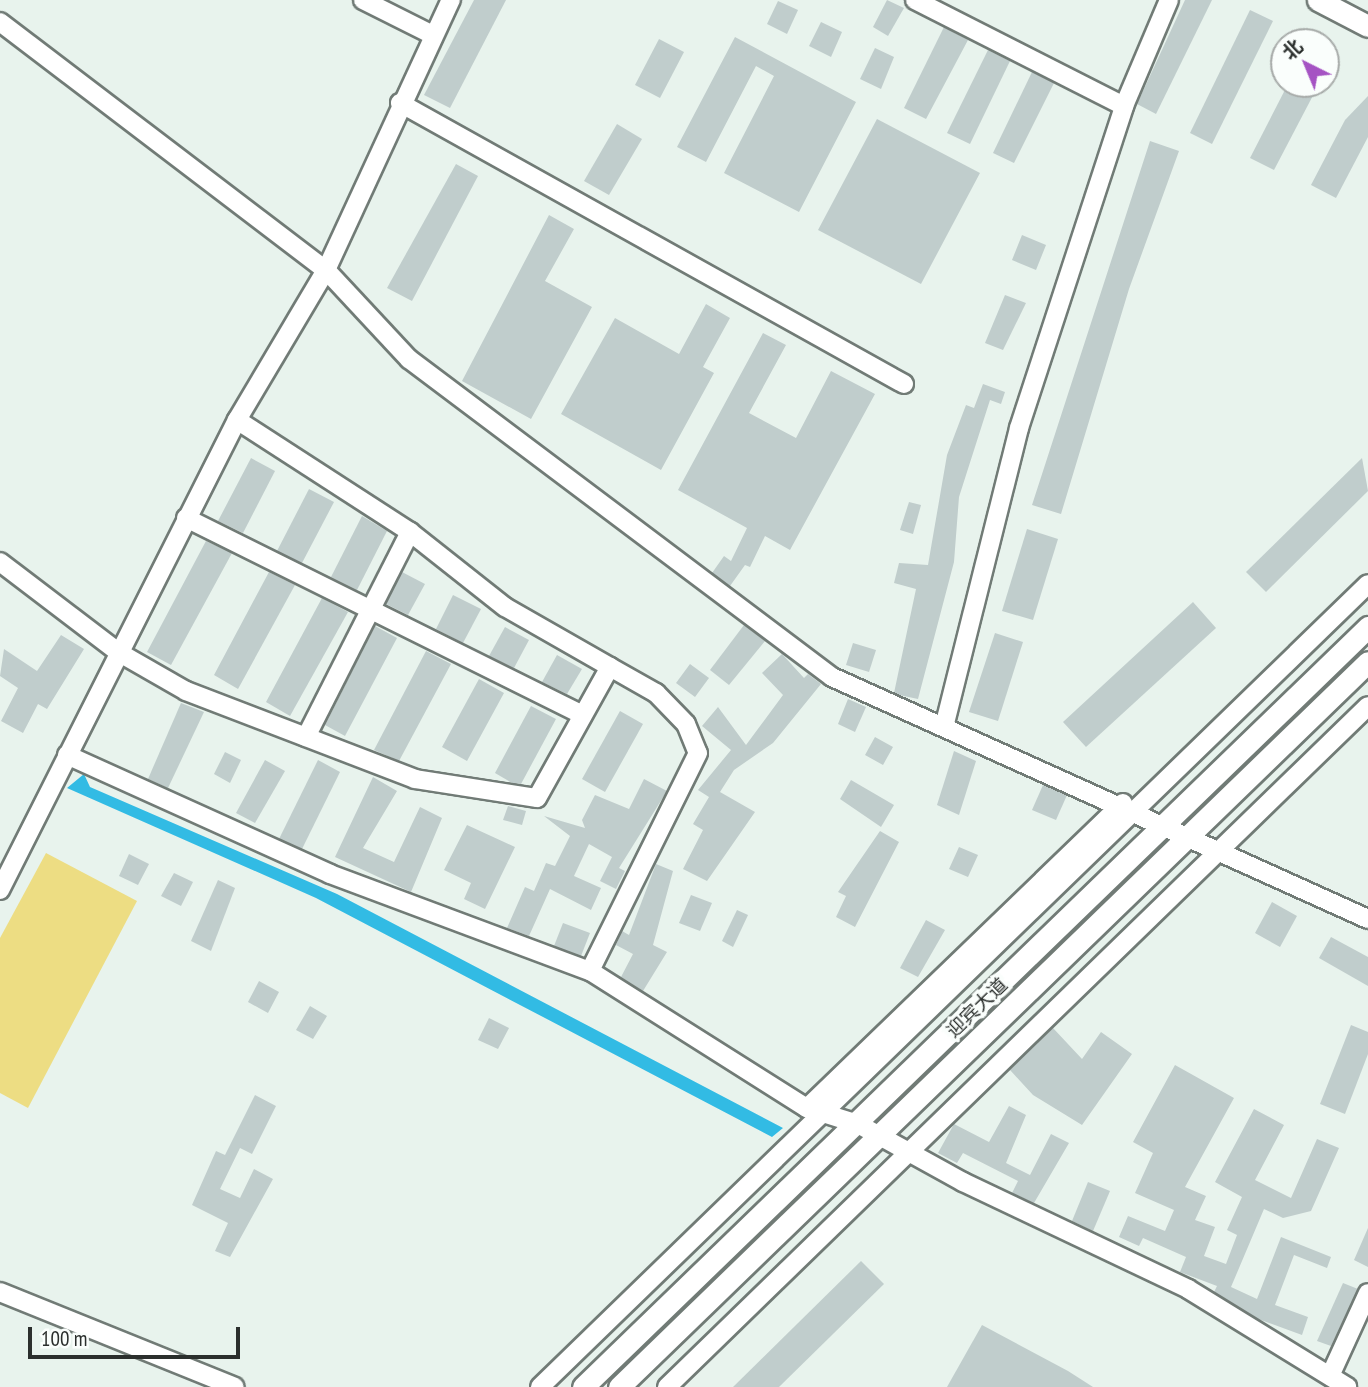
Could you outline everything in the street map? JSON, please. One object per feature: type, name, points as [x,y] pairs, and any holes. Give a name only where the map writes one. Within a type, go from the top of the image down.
[{"type":"main road","points":[[1318,0],[1368,26]]},
{"type":"main road","name":"迎宾大道","points":[[583,1387],[858,1124],[1368,627]]},
{"type":"main road","name":"迎宾大道","points":[[619,1387],[1368,662]]},
{"type":"street","points":[[363,0],[433,35]]},
{"type":"street","points":[[0,890],[237,420],[326,270],[400,103],[451,0]]},
{"type":"street","points":[[915,0],[1124,106]]},
{"type":"street","points":[[945,723],[1019,428],[1124,106],[1169,0]]},
{"type":"street","points":[[0,22],[326,270],[409,359],[713,591],[832,677],[945,723],[1130,806],[1368,919]]},
{"type":"street","points":[[400,103],[904,384]]},
{"type":"street","points":[[237,420],[410,532],[505,607],[656,693],[686,724],[698,753],[590,971]]},
{"type":"street","points":[[186,518],[583,716]]},
{"type":"street","points":[[306,737],[410,532]]},
{"type":"street","points":[[0,562],[118,652],[186,691],[415,779],[537,798],[610,667]]},
{"type":"street","points":[[807,1108],[1368,584]]},
{"type":"street","points":[[667,1387],[1368,706]]},
{"type":"street","points":[[67,755],[330,874],[590,971],[807,1108],[858,1124],[909,1153],[1188,1289],[1347,1387]]},
{"type":"street","points":[[540,1387],[825,1113],[1130,806]]},
{"type":"street","points":[[0,1292],[235,1387]]},
{"type":"street","points":[[1330,1376],[1368,1293]]},
{"type":"shaded area","points":[[46,853],[137,901],[28,1108],[0,1093],[0,938]]},
{"type":"water","points":[[84,774],[90,787],[337,894],[783,1128],[772,1137],[316,898],[67,788]]},
{"type":"building","points":[[474,0],[506,0],[450,108],[424,95]]},
{"type":"building","points":[[887,0],[904,8],[888,36],[873,27]]},
{"type":"building","points":[[1185,0],[1212,0],[1156,114],[1137,104]]},
{"type":"building","points":[[778,1],[798,10],[787,34],[767,24]]},
{"type":"building","points":[[1250,10],[1273,21],[1212,144],[1190,133]]},
{"type":"building","points":[[821,22],[842,32],[831,57],[809,46]]},
{"type":"building","points":[[944,27],[968,40],[926,119],[904,108]]},
{"type":"building","points":[[735,37],[856,102],[799,212],[724,173],[774,76],[756,66],[706,162],[677,147]]},
{"type":"building","points":[[659,39],[684,52],[660,98],[635,85]]},
{"type":"building","points":[[875,48],[894,57],[881,89],[860,79]]},
{"type":"building","points":[[988,50],[1010,61],[970,144],[947,133]]},
{"type":"building","points":[[1032,72],[1054,83],[1014,163],[993,153]]},
{"type":"building","points":[[1368,96],[1368,137],[1336,198],[1311,185],[1345,120]]},
{"type":"building","points":[[1281,98],[1312,98],[1274,170],[1250,158]]},
{"type":"building","points":[[877,119],[980,173],[921,284],[818,230]]},
{"type":"building","points":[[617,124],[642,139],[609,195],[584,181]]},
{"type":"building","points":[[1150,141],[1179,151],[1129,289],[1061,514],[1032,505]]},
{"type":"building","points":[[456,164],[478,176],[412,301],[387,288]]},
{"type":"building","points":[[549,215],[574,229],[545,281],[592,307],[531,419],[462,381]]},
{"type":"building","points":[[1022,235],[1046,245],[1036,270],[1012,260]]},
{"type":"building","points":[[1005,295],[1026,303],[1003,350],[985,343]]},
{"type":"building","points":[[706,304],[730,318],[703,367],[714,373],[661,470],[561,414],[615,318],[679,354]]},
{"type":"building","points":[[763,333],[786,345],[749,413],[796,438],[831,371],[875,394],[790,550],[765,536],[750,567],[745,565],[730,586],[712,573],[724,556],[731,561],[747,528],[678,490]]},
{"type":"building","points":[[983,384],[1005,392],[1001,404],[990,400],[959,497],[954,562],[918,699],[899,695],[894,693],[916,589],[894,583],[899,563],[928,565],[947,455],[966,405],[974,408]]},
{"type":"building","points":[[251,458],[275,471],[243,533],[218,521]]},
{"type":"building","points":[[1362,458],[1368,491],[1266,592],[1246,572]]},
{"type":"building","points":[[309,489],[334,502],[302,563],[277,551]]},
{"type":"building","points":[[909,502],[921,505],[913,534],[900,530]]},
{"type":"building","points":[[362,516],[387,531],[357,590],[331,577]]},
{"type":"building","points":[[1027,529],[1058,539],[1033,620],[1002,611]]},
{"type":"building","points":[[206,541],[232,553],[171,665],[147,652]]},
{"type":"building","points":[[269,572],[295,585],[238,689],[214,675]]},
{"type":"building","points":[[402,572],[425,584],[408,615],[386,604]]},
{"type":"building","points":[[453,595],[481,609],[463,643],[436,629]]},
{"type":"building","points":[[322,598],[348,612],[290,716],[266,702]]},
{"type":"building","points":[[1193,602],[1216,628],[1086,747],[1063,722]]},
{"type":"building","points":[[744,625],[765,641],[729,685],[710,670]]},
{"type":"building","points":[[375,626],[397,638],[345,736],[325,725]]},
{"type":"building","points":[[505,627],[529,640],[514,668],[489,656]]},
{"type":"building","points":[[995,633],[1023,642],[998,721],[969,712]]},
{"type":"building","points":[[61,635],[84,649],[47,709],[38,704],[23,733],[1,721],[18,688],[0,676],[4,649],[37,671]]},
{"type":"building","points":[[853,643],[876,650],[869,672],[846,665]]},
{"type":"building","points":[[426,651],[451,664],[399,761],[374,750]]},
{"type":"building","points":[[782,654],[804,678],[808,674],[821,684],[773,743],[734,770],[720,792],[755,812],[707,881],[683,869],[703,830],[693,824],[709,797],[698,790],[731,750],[702,726],[718,707],[746,745],[783,695],[762,673]]},
{"type":"building","points":[[557,655],[582,669],[567,694],[542,682]]},
{"type":"building","points":[[690,664],[709,678],[695,697],[676,683]]},
{"type":"building","points":[[479,679],[504,693],[467,761],[442,747]]},
{"type":"building","points":[[848,699],[866,707],[855,732],[838,724]]},
{"type":"building","points":[[181,703],[204,712],[168,788],[148,779]]},
{"type":"building","points":[[531,706],[556,719],[521,784],[512,783],[495,773]]},
{"type":"building","points":[[620,711],[643,724],[605,792],[582,779]]},
{"type":"building","points":[[875,737],[893,747],[883,765],[865,755]]},
{"type":"building","points":[[954,751],[976,761],[959,815],[937,805]]},
{"type":"building","points":[[225,752],[241,760],[230,783],[214,774]]},
{"type":"building","points":[[265,760],[285,771],[255,823],[236,813]]},
{"type":"building","points":[[318,760],[340,772],[302,849],[279,839]]},
{"type":"building","points":[[373,777],[397,791],[363,848],[394,862],[420,807],[442,818],[411,892],[335,857]]},
{"type":"building","points":[[644,779],[667,791],[619,868],[625,871],[616,889],[600,881],[612,857],[589,844],[574,876],[601,888],[591,910],[550,889],[529,936],[507,928],[525,887],[534,891],[546,863],[555,866],[570,836],[544,816],[585,828],[582,820],[595,795],[629,809]]},
{"type":"building","points":[[851,780],[894,805],[881,827],[840,799]]},
{"type":"building","points":[[1043,785],[1067,795],[1056,820],[1032,810]]},
{"type":"building","points":[[508,806],[526,811],[522,825],[503,820]]},
{"type":"building","points":[[467,825],[515,847],[485,909],[464,899],[471,883],[444,870]]},
{"type":"building","points":[[880,831],[899,842],[855,927],[836,917],[846,896],[838,892]]},
{"type":"building","points":[[959,847],[978,855],[968,877],[949,869]]},
{"type":"building","points":[[129,854],[149,864],[138,885],[119,876]]},
{"type":"building","points":[[656,864],[673,871],[653,945],[667,952],[643,991],[621,977],[633,954],[616,945],[622,931],[629,935]]},
{"type":"building","points":[[174,873],[193,882],[181,906],[161,896]]},
{"type":"building","points":[[218,880],[235,888],[211,951],[191,941]]},
{"type":"building","points":[[691,895],[712,903],[700,931],[679,923]]},
{"type":"building","points":[[1272,902],[1297,916],[1280,947],[1255,933]]},
{"type":"building","points":[[737,910],[748,915],[733,947],[722,941]]},
{"type":"building","points":[[926,920],[945,930],[918,977],[900,968]]},
{"type":"building","points":[[563,923],[590,933],[581,956],[554,946]]},
{"type":"building","points":[[1331,937],[1368,957],[1368,986],[1319,958]]},
{"type":"building","points":[[259,981],[279,992],[268,1013],[248,1002]]},
{"type":"building","points":[[310,1006],[327,1016],[313,1039],[296,1030]]},
{"type":"building","points":[[489,1018],[509,1028],[498,1049],[478,1040]]},
{"type":"building","points":[[1351,1025],[1368,1032],[1368,1054],[1345,1114],[1320,1104]]},
{"type":"building","points":[[1053,1028],[1082,1059],[1101,1032],[1132,1054],[1082,1125],[1033,1095],[1010,1070]]},
{"type":"building","points":[[1175,1065],[1234,1098],[1185,1187],[1206,1196],[1195,1220],[1215,1227],[1204,1256],[1226,1264],[1237,1235],[1227,1230],[1242,1197],[1215,1182],[1254,1109],[1284,1125],[1255,1180],[1291,1198],[1317,1139],[1339,1148],[1311,1211],[1283,1218],[1264,1209],[1231,1287],[1257,1299],[1281,1237],[1331,1257],[1327,1268],[1294,1255],[1275,1305],[1308,1317],[1302,1335],[1258,1319],[1214,1292],[1217,1286],[1180,1272],[1186,1257],[1143,1238],[1139,1246],[1119,1237],[1128,1216],[1165,1231],[1174,1210],[1135,1193],[1153,1153],[1133,1142]]},
{"type":"building","points":[[255,1095],[276,1106],[252,1154],[240,1148],[220,1189],[240,1198],[254,1169],[273,1179],[230,1257],[215,1251],[228,1223],[192,1205],[216,1151],[225,1155]]},
{"type":"building","points":[[1009,1106],[1026,1115],[1006,1163],[1030,1175],[1051,1134],[1069,1143],[1034,1203],[1012,1193],[1018,1181],[963,1153],[957,1163],[938,1153],[954,1124],[989,1142]]},
{"type":"building","points":[[1088,1182],[1110,1191],[1093,1231],[1072,1221]]},
{"type":"building","points":[[1368,1228],[1368,1267],[1354,1260]]},
{"type":"building","points":[[861,1261],[884,1284],[779,1387],[733,1387]]},
{"type":"building","points":[[1343,1283],[1358,1289],[1331,1346],[1317,1341]]},
{"type":"building","points":[[982,1325],[1068,1371],[1093,1387],[947,1387]]}]
